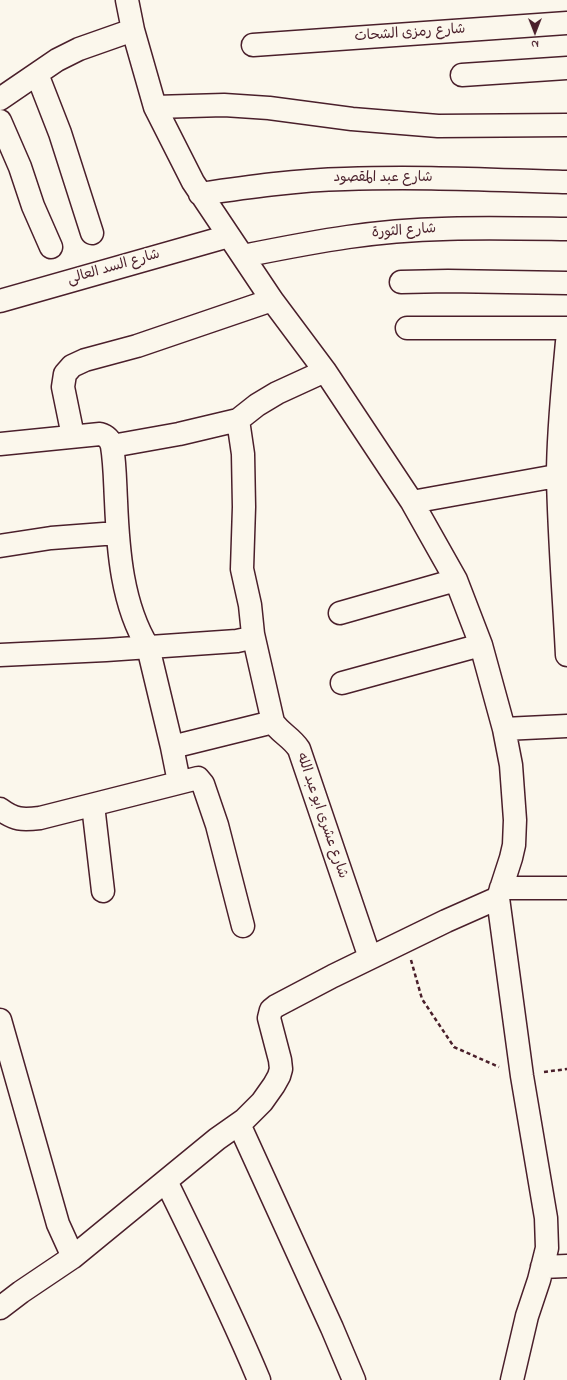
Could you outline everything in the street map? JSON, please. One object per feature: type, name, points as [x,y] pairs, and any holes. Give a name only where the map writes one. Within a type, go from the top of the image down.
[{"type":"street","points":[[127,0],[133,30],[155,107],[192,182],[272,300],[325,371],[412,502],[456,580],[481,645],[504,730],[511,765],[515,820],[512,851],[499,893],[522,1076],[546,1218],[547,1248],[526,1316],[512,1380]]},
{"type":"street","name":"شارع رمزى الشحات","points":[[253,45],[567,23]]},
{"type":"street","points":[[0,99],[57,60],[79,49],[133,30]]},
{"type":"street","points":[[462,75],[567,68]]},
{"type":"street","points":[[37,74],[60,133],[92,234]]},
{"type":"street","points":[[155,107],[224,105],[270,108],[352,119],[438,126],[567,125]]},
{"type":"street","points":[[0,121],[20,167],[32,206],[51,247]]},
{"type":"street","name":"شارع عبد المقصود","points":[[200,194],[248,187],[345,179],[401,178],[567,182]]},
{"type":"street","name":"شارع الثورة","points":[[243,256],[348,237],[381,233],[458,229],[567,229]]},
{"type":"street","name":"شارع السد العالى","points":[[0,301],[229,236]]},
{"type":"street","points":[[401,282],[448,281],[567,283]]},
{"type":"street","points":[[73,436],[63,387],[65,374],[72,366],[84,360],[137,346],[272,300]]},
{"type":"street","points":[[407,328],[567,328]]},
{"type":"street","points":[[567,342],[563,474],[567,655]]},
{"type":"street","points":[[112,446],[179,434],[238,420],[257,405],[277,393],[325,371]]},
{"type":"street","points":[[172,747],[273,722],[253,634],[250,605],[242,569],[244,507],[243,454],[238,420]]},
{"type":"street","points":[[0,444],[100,434],[104,435],[110,440],[112,446],[117,533],[127,594],[140,633],[148,647],[179,782]]},
{"type":"street","points":[[412,502],[563,474]]},
{"type":"street","points":[[0,546],[51,538],[117,533]]},
{"type":"street","points":[[340,613],[456,580]]},
{"type":"street","points":[[0,655],[237,641],[246,639],[253,634]]},
{"type":"street","points":[[342,683],[481,645]]},
{"type":"street","name":"شارع عشرى ابو عبد الله","points":[[273,722],[276,727],[294,742],[299,749],[370,958]]},
{"type":"street","points":[[504,730],[567,726]]},
{"type":"street","points":[[0,809],[10,816],[22,820],[40,818],[144,793],[179,782],[198,778],[203,784],[217,825],[243,926]]},
{"type":"street","points":[[93,805],[103,891]]},
{"type":"street","points":[[0,1308],[73,1257],[239,1124],[262,1102],[279,1076],[281,1069],[269,1018],[271,1010],[296,994],[406,941],[499,893],[567,888]]},
{"type":"street","points":[[0,1020],[58,1224],[73,1257]]},
{"type":"street","points":[[239,1124],[332,1328],[354,1380]]},
{"type":"street","points":[[166,1181],[210,1272],[259,1380]]},
{"type":"street","points":[[542,1267],[567,1266]]},
{"type":"path","points":[[406,941],[422,999],[454,1048],[522,1076],[567,1068]]}]
